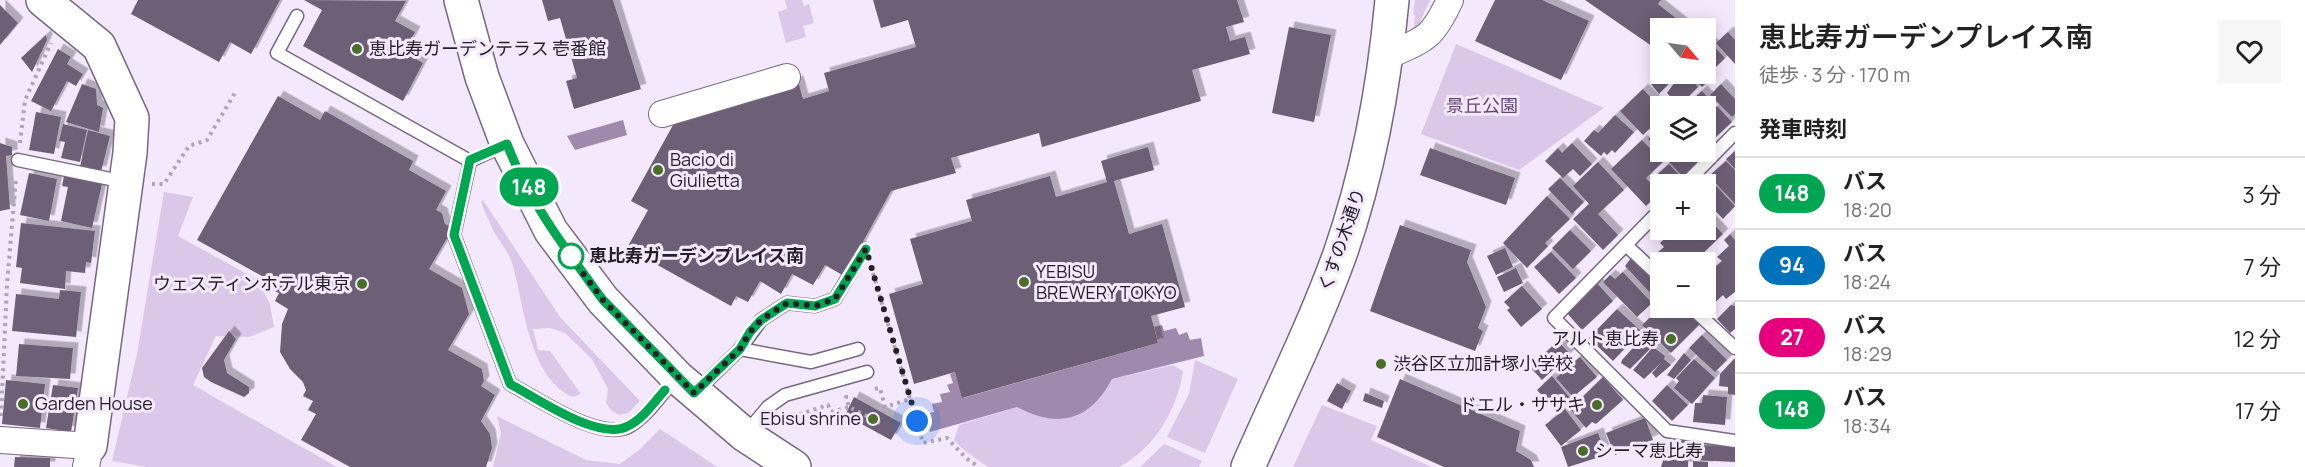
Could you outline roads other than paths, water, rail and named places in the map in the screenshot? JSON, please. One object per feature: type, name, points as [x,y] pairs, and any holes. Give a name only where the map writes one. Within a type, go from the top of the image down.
[{"type":"street","points":[[0,440],[88,456],[137,178],[132,118],[115,76],[99,46],[43,0]]},
{"type":"street","points":[[461,0],[482,76],[507,144],[551,231],[603,300],[686,385],[745,435],[794,467]]},
{"type":"street","name":"くすの木通り","points":[[1248,467],[1340,252],[1372,142],[1387,56],[1392,0]]},
{"type":"street","points":[[1387,56],[1424,40],[1432,33],[1438,26],[1450,0]]},
{"type":"street","points":[[662,114],[787,77]]},
{"type":"lane","points":[[297,16],[277,53],[470,160]]},
{"type":"lane","points":[[1695,174],[1735,135]]},
{"type":"lane","points":[[470,160],[507,144]]},
{"type":"lane","points":[[18,160],[137,178]]},
{"type":"lane","points":[[470,160],[454,235],[510,384],[586,424],[614,431],[628,426],[740,349],[750,332],[761,320],[787,303],[815,306],[835,299],[866,249]]},
{"type":"lane","points":[[1650,220],[1554,318],[1667,431],[1735,441]]},
{"type":"lane","points":[[1626,245],[1650,268]]},
{"type":"lane","points":[[1703,318],[1735,348]]},
{"type":"lane","points":[[740,349],[811,363],[858,349]]},
{"type":"lane","points":[[745,435],[768,407],[785,395],[867,372]]},
{"type":"place","name":"恵比寿ガーデンテラス 壱番館","points":[[357,49]]},
{"type":"place","name":"Bacio di Giulietta","points":[[658,170]]},
{"type":"place","name":"恵比寿ガーデンプレイス南","points":[[571,256]]},
{"type":"place","name":"YEBISU BREWERY TOKYO","points":[[1024,282]]},
{"type":"place","name":"ウェスティンホテル東京","points":[[362,284]]},
{"type":"place","name":"アルト恵比寿","points":[[1671,339]]},
{"type":"place","name":"渋谷区立加計塚小学校","points":[[1381,364]]},
{"type":"place","name":"Garden House","points":[[23,404]]},
{"type":"place","name":"ドエル・ササキ","points":[[1597,405]]},
{"type":"place","name":"Ebisu shrine","points":[[873,419]]},
{"type":"place","name":"シーマ恵比寿","points":[[1583,451]]},
{"type":"park label","name":"景丘公園","points":[[1482,106]]}]
